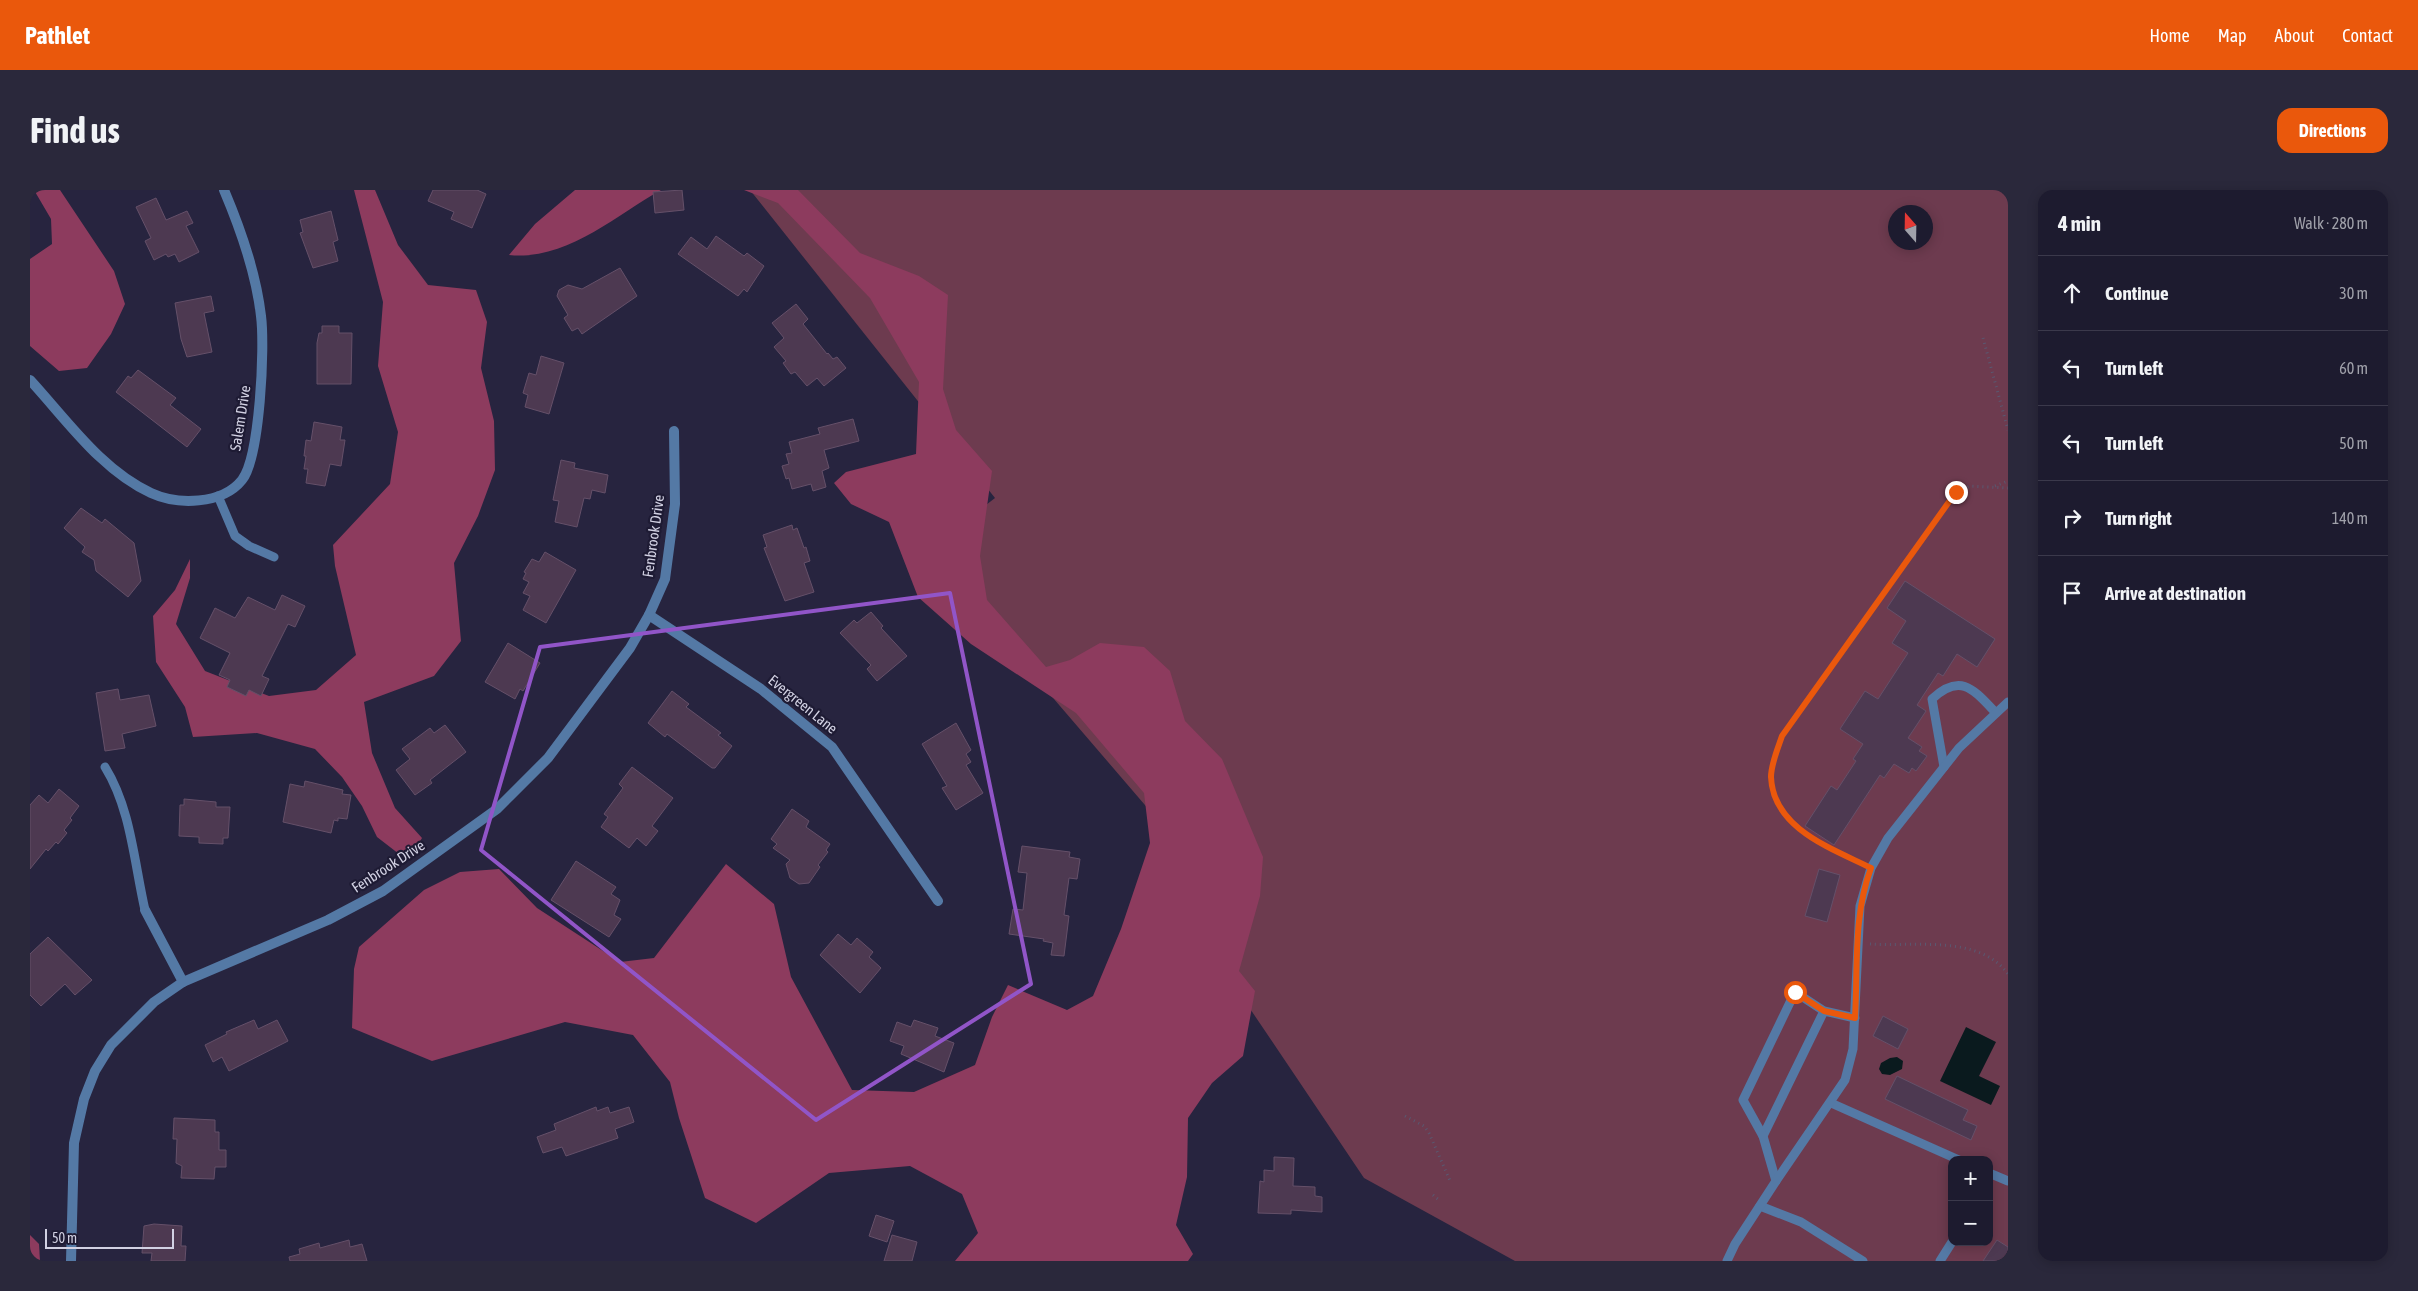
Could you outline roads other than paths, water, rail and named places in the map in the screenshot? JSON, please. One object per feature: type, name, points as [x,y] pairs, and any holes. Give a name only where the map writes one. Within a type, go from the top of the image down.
[{"type":"street","name":"Salem Drive","points":[[30,380],[103,459],[125,478],[152,494],[179,501],[208,500],[226,493],[242,480],[254,444],[262,374],[261,317],[250,262],[224,190]]},
{"type":"street","name":"Fenbrook Drive","points":[[71,1261],[74,1143],[84,1099],[95,1071],[112,1044],[154,1002],[183,982],[328,920],[383,891],[497,809],[548,758],[630,648],[649,615],[665,579],[675,504],[674,431]]},
{"type":"street","name":"Evergreen Lane","points":[[649,615],[761,689],[832,747],[938,901]]},
{"type":"street","points":[[145,910],[183,982]]},
{"type":"lane","points":[[218,496],[235,536],[249,546],[274,558]]},
{"type":"lane","points":[[1944,767],[1932,699],[1944,688],[1960,685],[1973,690],[1996,713]]},
{"type":"lane","points":[[1727,1261],[1776,1181],[1832,1103],[1846,1080],[1853,1049],[1860,906],[1871,868],[1888,838],[1959,748],[2008,702]]},
{"type":"lane","points":[[105,767],[118,788],[124,808],[145,910]]},
{"type":"lane","points":[[1776,1181],[1763,1136],[1743,1100],[1795,992],[1824,1011],[1855,1018]]},
{"type":"lane","points":[[1763,1136],[1824,1011]]},
{"type":"lane","points":[[1832,1103],[1950,1156]]},
{"type":"lane","points":[[1993,1174],[2008,1181]]},
{"type":"lane","points":[[1760,1206],[1801,1222],[1862,1261]]},
{"type":"lane","points":[[1940,1261],[1949,1246]]}]
